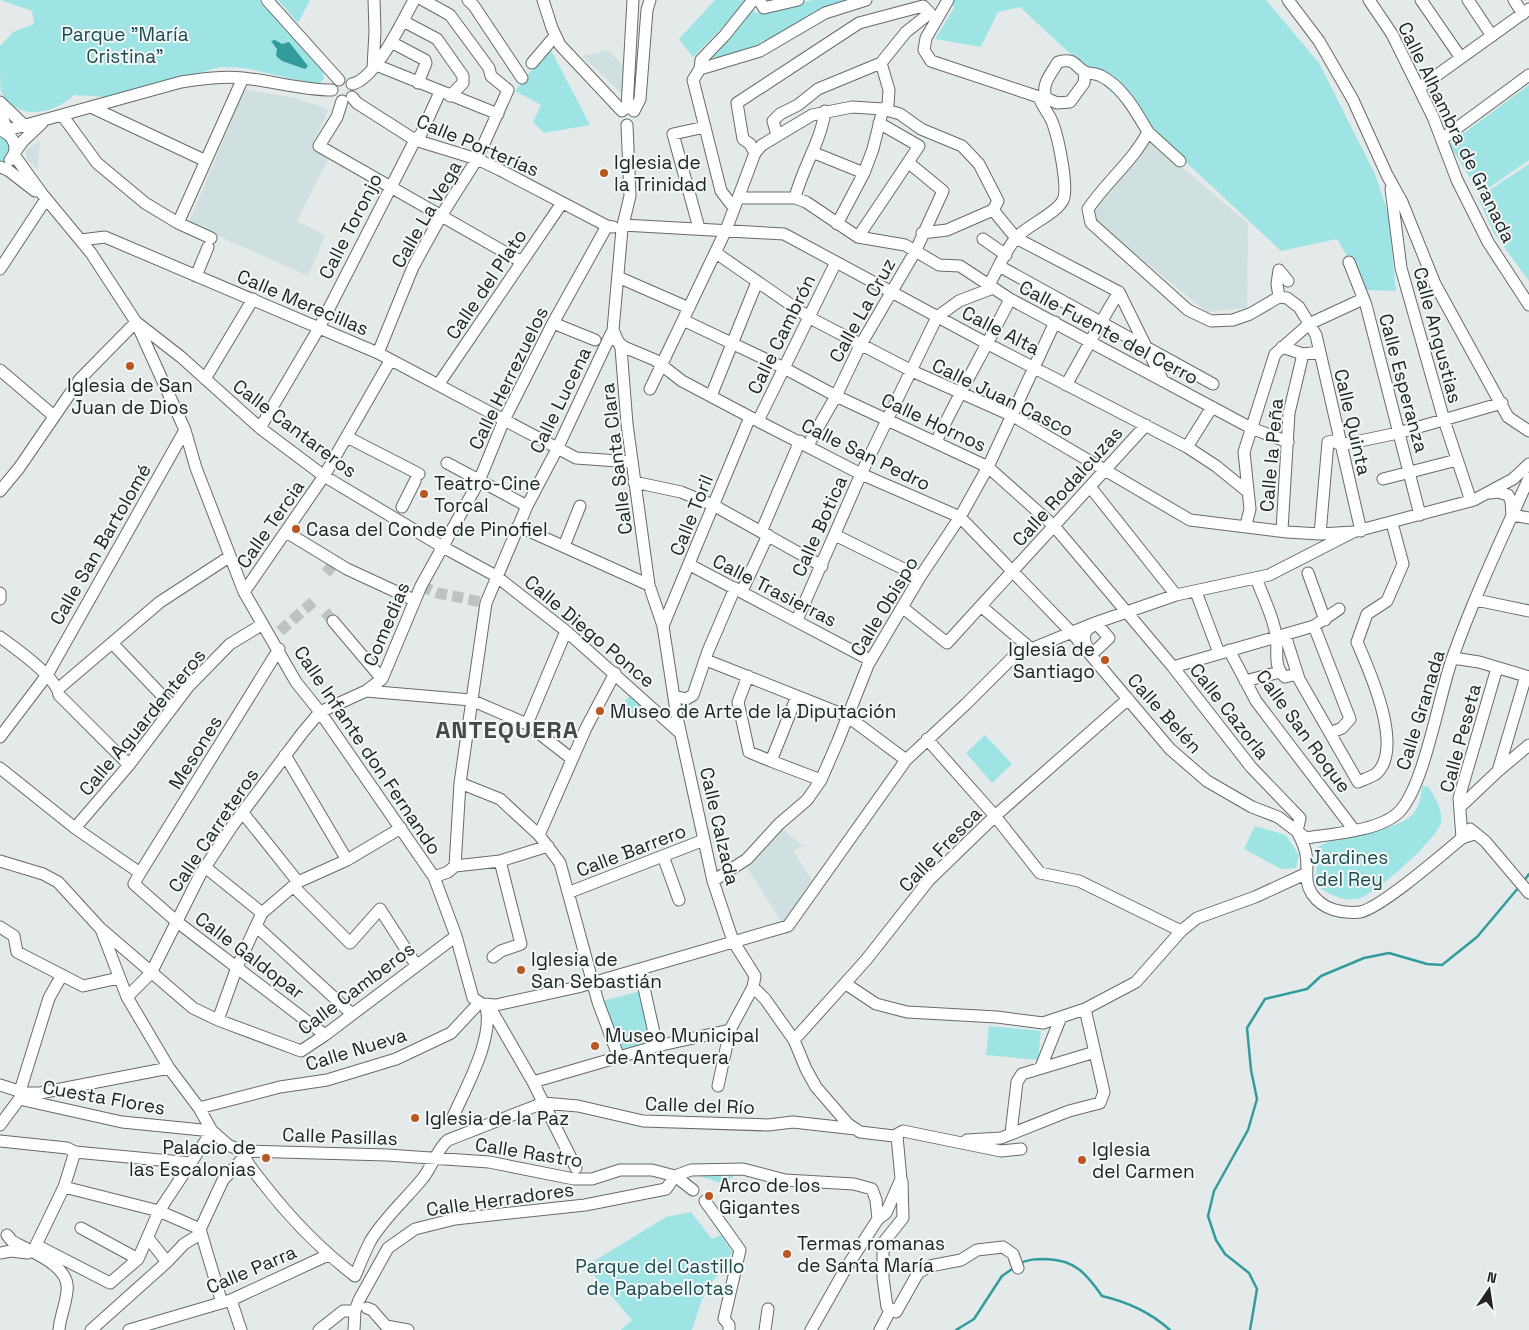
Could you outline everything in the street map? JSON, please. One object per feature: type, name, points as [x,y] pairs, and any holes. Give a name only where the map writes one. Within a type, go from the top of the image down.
[{"type":"street","points":[[266,0],[336,85],[334,97],[347,99]]},
{"type":"street","points":[[374,0],[374,67]]},
{"type":"street","points":[[352,84],[357,83],[374,67],[391,42],[414,0]]},
{"type":"street","name":"Calle La Vega","points":[[378,353],[413,267],[441,216],[477,160],[508,90],[491,76],[489,68],[450,15],[423,0]]},
{"type":"street","points":[[468,0],[522,78]]},
{"type":"street","points":[[543,0],[556,36],[576,64],[628,110],[635,120],[627,124],[630,196],[623,227],[613,338]]},
{"type":"street","points":[[628,110],[633,0]]},
{"type":"street","points":[[628,110],[640,99],[650,0]]},
{"type":"street","points":[[753,0],[725,35],[701,60],[700,69],[693,80],[721,191],[736,203],[795,198],[806,202],[858,237],[919,146],[879,123]]},
{"type":"street","points":[[759,0],[764,8],[798,0]]},
{"type":"street","points":[[700,69],[760,51],[825,13],[866,0]]},
{"type":"street","points":[[777,135],[773,121],[780,114],[798,105],[818,89],[881,63],[906,32],[935,15],[948,0]]},
{"type":"street","points":[[1288,0],[1319,41],[1343,83],[1387,176],[1402,202],[1436,284],[1508,417],[1529,431]]},
{"type":"street","name":"Calle Alhambra de Granada","points":[[1369,0],[1392,34],[1419,88],[1442,139],[1457,180],[1488,242],[1529,304]]},
{"type":"street","points":[[1421,0],[1461,58]]},
{"type":"street","points":[[1468,0],[1492,36]]},
{"type":"street","points":[[1419,88],[1526,12],[1514,0]]},
{"type":"street","points":[[755,153],[750,144],[743,139],[737,103],[860,23],[923,6],[935,15]]},
{"type":"street","points":[[935,15],[924,50],[931,61],[1042,95],[1051,101],[1064,104],[1070,102],[1084,83],[1085,72]]},
{"type":"street","name":"Calle Toronjo","points":[[260,428],[319,328],[415,140],[421,134],[445,94],[463,83],[463,76],[437,39],[403,21]]},
{"type":"street","points":[[532,63],[556,36]]},
{"type":"street","points":[[391,42],[425,60],[426,63],[418,82]]},
{"type":"street","points":[[937,317],[959,301],[991,287],[999,266],[1016,238],[1030,224],[1055,209],[1063,200],[1065,192],[1053,123],[1042,95],[1045,82],[1058,62],[1067,60],[1076,62],[1085,72],[1101,76],[1128,99],[1148,132],[1180,161]]},
{"type":"street","points":[[838,224],[864,173],[873,150],[883,109],[888,105],[889,90],[881,63]]},
{"type":"street","points":[[374,67],[418,82],[498,114]]},
{"type":"street","points":[[1442,139],[1529,75]]},
{"type":"street","points":[[5,132],[28,129],[47,119],[181,82],[208,78],[243,78],[313,90],[336,85],[346,80],[352,84],[354,89],[319,146],[522,262]]},
{"type":"street","points":[[178,223],[243,78]]},
{"type":"street","name":"Calle Porterías","points":[[347,99],[357,103],[415,140],[477,160],[607,226],[698,228]]},
{"type":"street","points":[[0,102],[16,115],[28,129]]},
{"type":"street","points":[[91,107],[206,161]]},
{"type":"street","points":[[650,389],[726,230],[755,153],[762,145],[812,114],[825,110],[852,107],[883,109],[900,114],[921,129],[962,146],[978,164],[996,194],[998,201],[993,210],[947,230],[922,233]]},
{"type":"street","points":[[795,198],[799,180],[823,129],[825,110]]},
{"type":"street","points":[[0,112],[5,132],[15,143],[15,154],[45,197],[81,240],[136,322],[80,379],[19,468],[0,491]]},
{"type":"street","points":[[16,115],[31,119],[47,119]]},
{"type":"street","points":[[62,115],[97,163],[145,203],[210,242],[196,276]]},
{"type":"street","points":[[698,228],[673,134],[705,127]]},
{"type":"street","points":[[0,166],[8,162],[15,154],[28,129]]},
{"type":"street","points":[[1148,132],[1143,143],[1098,194],[1088,209],[1091,223],[1188,310],[1211,321],[1232,320],[1241,317],[1279,297],[1277,284],[1279,270],[1288,281]]},
{"type":"street","points":[[812,152],[864,173]]},
{"type":"street","name":"Calle La Cruz","points":[[677,717],[681,717],[685,712],[708,651],[739,589],[804,443],[836,396],[860,346],[916,250],[922,233],[944,191],[909,163]]},
{"type":"street","points":[[0,166],[45,197]]},
{"type":"street","name":"Calle Angustias","points":[[1387,176],[1394,200],[1401,268],[1444,420],[1471,501]]},
{"type":"street","points":[[0,269],[45,197]]},
{"type":"street","name":"Calle del Plato","points":[[438,385],[562,203]]},
{"type":"street","points":[[993,210],[1016,238],[1119,292],[1163,381]]},
{"type":"street","name":"Calle Herrezuelos","points":[[441,546],[479,480],[504,420],[553,323],[607,226]]},
{"type":"street","name":"Calle Alta","points":[[698,228],[784,234],[988,344],[1187,447],[1216,466],[1248,492]]},
{"type":"street","name":"Calle Merecillas","points":[[81,240],[105,237],[378,353],[390,362],[438,385],[576,458],[632,462]]},
{"type":"street","name":"Calle Fuente del Cerro","points":[[858,237],[906,245],[939,265],[960,266],[1010,299],[1251,428],[1288,442]]},
{"type":"street","points":[[983,239],[1006,255]]},
{"type":"street","name":"Calle Juan Casco","points":[[716,252],[810,318],[860,346],[959,393],[1013,416],[1190,520],[1320,534],[1357,531]]},
{"type":"street","name":"Calle Cambrón","points":[[754,419],[784,368],[836,262]]},
{"type":"street","name":"Calle Esperanza","points":[[1349,262],[1363,299],[1420,515]]},
{"type":"street","points":[[999,266],[1213,384]]},
{"type":"street","points":[[618,277],[689,308]]},
{"type":"street","points":[[711,396],[757,282]]},
{"type":"street","points":[[1066,385],[1091,342],[1100,321],[1119,292]]},
{"type":"street","name":"Calle Quinta","points":[[1279,297],[1287,298],[1300,307],[1316,335],[1341,445],[1357,531]]},
{"type":"street","points":[[205,379],[253,299]]},
{"type":"street","points":[[936,442],[959,393],[988,344],[1010,299]]},
{"type":"street","points":[[1246,526],[1250,509],[1244,452],[1275,354],[1309,324],[1363,299]]},
{"type":"street","name":"Calle Botica","points":[[797,620],[861,474],[937,317]]},
{"type":"street","name":"Calle Hornos","points":[[683,320],[784,368],[836,396],[988,467],[1054,526],[1128,612]]},
{"type":"street","name":"Calle Cantareros","points":[[136,322],[205,379],[260,428],[324,476],[441,546],[496,576]]},
{"type":"street","name":"Calle Infante don Fernando","points":[[136,322],[185,430],[196,468],[244,592],[279,649],[296,682],[320,712],[434,877],[456,936],[473,998],[486,1005],[533,1082],[576,1168]]},
{"type":"street","name":"Calle Obispo","points":[[713,881],[748,859],[778,824],[807,800],[820,780],[870,660],[920,577],[960,517],[988,467],[1056,322]]},
{"type":"street","points":[[553,323],[595,340]]},
{"type":"street","name":"Calle San Pedro","points":[[613,338],[662,366],[682,381],[754,419],[804,443],[861,474],[960,517],[1014,570],[1072,633]]},
{"type":"street","name":"Calle Lucena","points":[[455,866],[460,783],[470,700],[486,603],[527,506],[613,338]]},
{"type":"street","name":"Calle Santa Clara","points":[[613,338],[621,348],[634,482],[649,585],[663,626]]},
{"type":"street","points":[[1282,347],[1303,354],[1320,352]]},
{"type":"street","name":"Calle la Peña","points":[[1282,530],[1289,413],[1303,354]]},
{"type":"street","name":"Calle Tercia","points":[[244,592],[324,476],[390,362]]},
{"type":"street","points":[[0,370],[54,416]]},
{"type":"street","points":[[1317,551],[1323,540],[1320,534],[1328,442],[1333,441],[1341,445],[1398,433],[1502,403]]},
{"type":"street","points":[[1187,447],[1212,407]]},
{"type":"street","name":"Calle Toril","points":[[663,626],[714,505],[754,419]]},
{"type":"street","name":"Calle Rodalcuzas","points":[[902,607],[947,643],[1091,488],[1146,425]]},
{"type":"street","name":"Calle San Bartolomé","points":[[0,737],[47,675],[185,430]]},
{"type":"street","points":[[347,437],[417,478],[402,507]]},
{"type":"street","points":[[1383,479],[1457,460]]},
{"type":"street","points":[[447,463],[527,506]]},
{"type":"street","points":[[452,1119],[472,1073],[487,1029],[488,1016],[486,1005],[593,983],[788,926],[906,760],[966,704],[1009,659],[1030,648],[1176,596],[1256,578],[1283,568],[1357,531],[1471,501],[1489,493],[1519,474],[1529,464]]},
{"type":"street","name":"Calle Granada","points":[[1297,831],[1306,838],[1379,824],[1399,812],[1412,793],[1453,658],[1512,514],[1529,479]]},
{"type":"street","points":[[634,482],[681,492],[714,505],[822,566]]},
{"type":"street","points":[[1091,488],[1176,596]]},
{"type":"street","points":[[1489,493],[1498,492],[1508,495],[1511,501],[1512,514],[1529,518]]},
{"type":"street","points":[[564,546],[580,506]]},
{"type":"street","points":[[1256,578],[1297,674],[1358,782],[1376,773],[1382,763],[1386,745],[1384,714],[1357,642],[1367,614],[1387,601],[1403,564],[1392,523]]},
{"type":"street","points":[[518,526],[649,585]]},
{"type":"street","points":[[286,532],[348,569],[414,600]]},
{"type":"street","points":[[835,535],[920,577]]},
{"type":"street","name":"Comedias","points":[[320,712],[366,691],[382,679],[414,600],[441,546]]},
{"type":"street","points":[[58,688],[160,602],[229,557]]},
{"type":"street","name":"Calle Trasierras","points":[[690,565],[739,589],[870,660]]},
{"type":"street","points":[[1308,573],[1325,620]]},
{"type":"street","name":"Calle Diego Ponce","points":[[496,576],[615,672],[681,734]]},
{"type":"street","name":"Calle San Roque","points":[[1196,592],[1224,651],[1246,681],[1256,701],[1354,830]]},
{"type":"street","points":[[0,593],[0,599]]},
{"type":"street","points":[[1476,600],[1529,611]]},
{"type":"street","points":[[982,607],[1030,648]]},
{"type":"street","points":[[1173,667],[1314,626],[1339,609]]},
{"type":"street","name":"Calle Cazorla","points":[[1128,612],[1251,767],[1300,818],[1297,831]]},
{"type":"street","points":[[333,621],[382,679]]},
{"type":"street","name":"Calle Aguardenteros","points":[[75,828],[129,765],[188,687],[230,644],[263,624]]},
{"type":"street","name":"Calle Calzada","points":[[663,626],[677,717],[713,881],[734,941],[754,972],[753,987]]},
{"type":"street","points":[[1314,626],[1350,719],[1342,728],[1330,732]]},
{"type":"street","points":[[527,724],[566,631]]},
{"type":"street","name":"Calle Belén","points":[[1072,633],[1170,749],[1207,781],[1252,808],[1278,817],[1297,831]]},
{"type":"street","points":[[1281,636],[1277,662],[1280,672],[1285,677],[1297,674]]},
{"type":"street","points":[[1,639],[47,675],[58,688],[59,695],[129,765]]},
{"type":"street","points":[[112,644],[173,707]]},
{"type":"street","name":"Mesones","points":[[140,873],[279,649]]},
{"type":"street","points":[[1453,658],[1527,676],[1498,771]]},
{"type":"street","points":[[706,660],[847,716],[906,760]]},
{"type":"street","name":"Calle Peseta","points":[[1462,838],[1459,798],[1497,668]]},
{"type":"street","points":[[540,835],[572,759],[615,672]]},
{"type":"street","points":[[1246,681],[1280,672]]},
{"type":"street","points":[[748,676],[738,702],[749,752],[820,780]]},
{"type":"street","points":[[366,691],[470,700],[527,724],[572,759]]},
{"type":"street","points":[[674,696],[690,699]]},
{"type":"street","points":[[771,761],[797,696]]},
{"type":"street","name":"Calle Fresca","points":[[794,1040],[846,984],[928,880],[995,816],[1128,699]]},
{"type":"street","name":"Calle Carreteros","points":[[127,997],[151,973],[192,887],[205,867],[285,755],[320,712]]},
{"type":"street","name":"Calle Diego Ponce","points":[[661,714],[677,717]]},
{"type":"street","points":[[928,739],[995,816],[1040,873],[1079,881],[1181,932]]},
{"type":"street","points":[[1460,812],[1498,771],[1529,745]]},
{"type":"street","points":[[285,755],[347,860]]},
{"type":"street","points":[[0,768],[75,828],[140,873]]},
{"type":"street","points":[[460,783],[500,799],[540,835],[560,863],[570,892],[593,983],[619,1058]]},
{"type":"street","points":[[1463,786],[1468,793],[1474,795]]},
{"type":"street","points":[[243,812],[296,884],[350,943],[380,909],[416,965]]},
{"type":"street","name":"Calle Peseta","points":[[1460,812],[1474,834]]},
{"type":"street","points":[[218,1020],[237,967],[262,913],[296,884],[347,860],[401,828]]},
{"type":"street","points":[[1297,831],[1307,854],[1305,874],[1313,895],[1324,906],[1338,912],[1361,912],[1378,904],[1462,838],[1474,834],[1485,841],[1529,893]]},
{"type":"street","points":[[846,984],[876,1004],[907,1012],[997,1016],[1043,1023],[1085,1009],[1136,982],[1181,932],[1197,918],[1255,897],[1305,874],[1318,836]]},
{"type":"street","name":"Calle Barrero","points":[[570,892],[704,840]]},
{"type":"street","points":[[434,877],[448,872],[455,866],[500,861],[548,846]]},
{"type":"street","points":[[664,856],[679,900]]},
{"type":"street","name":"Calle Camberos","points":[[0,861],[43,874],[58,882],[100,928],[193,1008],[218,1020],[301,1050],[326,1035],[456,936]]},
{"type":"street","points":[[493,957],[501,951],[520,944],[500,861]]},
{"type":"street","points":[[205,867],[262,913]]},
{"type":"street","name":"Calle Galdopar","points":[[140,873],[134,884],[176,922],[326,1035]]},
{"type":"street","points":[[256,926],[352,1014]]},
{"type":"street","points":[[0,927],[14,936],[17,952],[84,986],[119,978]]},
{"type":"street","points":[[100,928],[127,997],[169,1068],[199,1108],[212,1131],[243,1154],[284,1210],[328,1255],[355,1276]]},
{"type":"street","points":[[640,970],[657,1046]]},
{"type":"street","points":[[0,1125],[21,1094],[49,998],[62,974]]},
{"type":"street","points":[[718,1086],[730,1030],[753,987],[794,1040],[816,1087],[829,1104],[856,1129]]},
{"type":"street","name":"Calle Nueva","points":[[199,1108],[280,1087],[327,1080],[396,1059],[451,1033],[486,1005]]},
{"type":"street","points":[[959,1142],[1001,1138],[1069,1111],[1100,1103],[1104,1092],[1085,1009]]},
{"type":"street","points":[[1040,1068],[1061,1017]]},
{"type":"street","points":[[533,1082],[657,1046],[730,1030]]},
{"type":"street","points":[[1011,1133],[1017,1082],[1022,1074],[1095,1052]]},
{"type":"street","points":[[0,1085],[21,1094],[40,1093],[169,1068]]},
{"type":"street","name":"Cuesta Flores","points":[[21,1094],[122,1122],[212,1131]]},
{"type":"street","points":[[354,1330],[360,1307],[355,1276],[370,1241],[436,1159],[440,1147],[446,1141],[544,1103]]},
{"type":"street","name":"Calle del Río","points":[[544,1103],[578,1106],[643,1121],[768,1125],[793,1122],[856,1129],[872,1134],[897,1136],[902,1131],[959,1142]]},
{"type":"street","points":[[0,1253],[35,1250],[110,1284],[138,1259],[159,1211],[212,1131]]},
{"type":"street","points":[[897,1136],[903,1218],[884,1243],[883,1278],[886,1307],[896,1312],[918,1273],[930,1266],[961,1260],[977,1250],[1003,1247],[1013,1254],[1018,1268]]},
{"type":"street","points":[[0,1140],[67,1148],[75,1152],[192,1163]]},
{"type":"street","points":[[959,1142],[1001,1151],[1021,1149]]},
{"type":"street","points":[[35,1250],[64,1187],[75,1152]]},
{"type":"street","points":[[91,1330],[168,1262],[184,1244],[197,1236],[223,1180],[243,1154]]},
{"type":"street","name":"Calle Pasillas","points":[[243,1154],[379,1155],[436,1159]]},
{"type":"street","name":"Calle Rastro","points":[[436,1159],[489,1162],[574,1179],[592,1179],[620,1170],[635,1169],[652,1170],[675,1176]]},
{"type":"street","points":[[675,1176],[691,1170],[743,1169],[785,1180],[854,1184],[872,1189],[876,1200],[878,1219]]},
{"type":"street","points":[[675,1176],[693,1190]]},
{"type":"street","name":"Calle Herradores","points":[[360,1307],[388,1248],[415,1228],[455,1218],[585,1205],[666,1189],[675,1176]]},
{"type":"street","points":[[812,1330],[846,1268],[878,1219],[886,1214],[901,1179]]},
{"type":"street","points":[[64,1187],[159,1211],[200,1229],[227,1301],[241,1329]]},
{"type":"street","points":[[705,1201],[740,1250],[724,1319],[729,1325],[724,1328]]},
{"type":"street","points":[[80,1228],[138,1259]]},
{"type":"street","points":[[148,1238],[168,1262]]},
{"type":"street","points":[[35,1250],[58,1268],[68,1289],[59,1330]]},
{"type":"street","name":"Calle Parra","points":[[129,1330],[157,1326],[227,1301],[328,1255]]},
{"type":"street","points":[[360,1307],[380,1330]]},
{"type":"street","points":[[319,1330],[343,1311],[360,1307],[372,1310],[386,1326],[408,1330]]},
{"type":"street","points":[[765,1330],[768,1309]]},
{"type":"street","points":[[880,1330],[891,1309]]},
{"type":"shaded area","points":[[275,40],[282,44],[289,42],[308,66],[305,69],[282,61],[276,56],[277,49],[271,41]]},
{"type":"shaded area","points":[[608,50],[623,65],[622,94],[582,56]]},
{"type":"shaded area","points":[[244,90],[292,97],[329,109],[312,146],[329,158],[297,221],[325,235],[308,276],[189,223]]},
{"type":"shaded area","points":[[40,141],[38,170],[26,159],[26,150]]},
{"type":"shaded area","points":[[1151,141],[1248,223],[1247,308],[1207,312],[1092,219],[1096,204]]},
{"type":"shaded area","points":[[783,829],[802,845],[794,852],[813,882],[788,920],[782,922],[747,868]]},
{"type":"green space","name":"Parque \"María Cristina\"","points":[[0,0],[259,0],[323,71],[324,79],[318,85],[245,68],[221,67],[106,97],[74,95],[56,107],[36,112],[26,111],[16,108],[8,102],[1,92],[0,46],[13,32],[34,24],[32,11]]},
{"type":"green space","points":[[278,0],[310,0],[298,23]]},
{"type":"green space","points":[[715,0],[750,0],[693,57],[679,39]]},
{"type":"green space","points":[[813,0],[860,0],[760,42],[764,49],[701,60],[752,1],[755,13]]},
{"type":"green space","points":[[951,0],[1266,0],[1319,63],[1375,174],[1388,212],[1396,291],[1366,290],[1337,239],[1281,251],[1020,7],[998,12],[981,47],[935,39],[954,8]]},
{"type":"green space","points":[[550,48],[590,125],[544,133],[533,122],[541,105],[515,91]]},
{"type":"green space","points":[[1529,85],[1529,160],[1480,194],[1449,144]]},
{"type":"green space","points":[[0,133],[12,145],[7,159],[0,163]]},
{"type":"green space","points":[[1529,164],[1529,281],[1494,233],[1478,198]]},
{"type":"green space","points":[[634,691],[650,704],[632,719],[616,712]]},
{"type":"green space","points":[[985,735],[1012,764],[992,783],[966,753]]},
{"type":"green space","name":"Jardines del Rey","points":[[1422,786],[1429,787],[1436,800],[1441,813],[1441,823],[1429,841],[1404,866],[1376,889],[1357,899],[1341,898],[1318,887],[1316,878],[1318,847],[1342,838],[1372,832],[1401,823],[1418,806]]},
{"type":"green space","points":[[1255,826],[1286,835],[1299,855],[1296,868],[1281,869],[1244,849]]},
{"type":"green space","points":[[645,990],[657,1046],[619,1058],[598,1002]]},
{"type":"green space","points":[[989,1026],[1041,1031],[1038,1060],[986,1055]]},
{"type":"green space","points":[[700,1174],[732,1174],[733,1177],[723,1184],[700,1176]]},
{"type":"green space","name":"Parque del Castillo de Papabellotas","points":[[691,1212],[712,1239],[721,1235],[732,1252],[725,1267],[704,1295],[692,1330],[621,1330],[632,1320],[586,1266],[666,1217]]},
{"type":"waterway","points":[[1524,881],[1529,874]]},
{"type":"waterway","points":[[1250,1330],[1257,1289],[1249,1273],[1225,1254],[1216,1240],[1208,1216],[1214,1191],[1248,1130],[1257,1099],[1251,1070],[1247,1028],[1265,999],[1307,989],[1321,976],[1364,958],[1389,953],[1427,964],[1442,965],[1477,937],[1519,887]]},
{"type":"waterway","points":[[1019,1264],[1029,1260],[1046,1259],[1072,1265],[1085,1274],[1102,1296],[1138,1308],[1170,1330]]},
{"type":"waterway","points":[[956,1330],[974,1319],[1002,1276],[1015,1267]]},
{"type":"tunnel","points":[[326,573],[335,562]]},
{"type":"tunnel","points":[[421,586],[438,593],[486,603]]},
{"type":"tunnel","points":[[280,631],[314,601]]},
{"type":"tunnel","points":[[325,612],[333,621]]},
{"type":"place","name":"Iglesia de la Trinidad","points":[[604,173]]},
{"type":"place","name":"Iglesia de San Juan de Dios","points":[[130,366]]},
{"type":"place","name":"Teatro-Cine Torcal","points":[[424,494]]},
{"type":"place","name":"Casa del Conde de Pinofiel","points":[[296,529]]},
{"type":"place","name":"Iglesia de Santiago","points":[[1105,660]]},
{"type":"place","name":"Museo de Arte de la Diputación","points":[[600,711]]},
{"type":"place","name":"Iglesia de San Sebastián","points":[[521,970]]},
{"type":"place","name":"Museo Municipal de Antequera","points":[[595,1046]]},
{"type":"place","name":"Iglesia de la Paz","points":[[415,1118]]},
{"type":"place","name":"Palacio de las Escalonias","points":[[266,1158]]},
{"type":"place","name":"Iglesia del Carmen","points":[[1082,1160]]},
{"type":"place","name":"Arco de los Gigantes","points":[[709,1196]]},
{"type":"place","name":"Termas romanas de Santa María","points":[[787,1254]]},
{"type":"district","name":"ANTEQUERA","points":[[507,730]]}]
